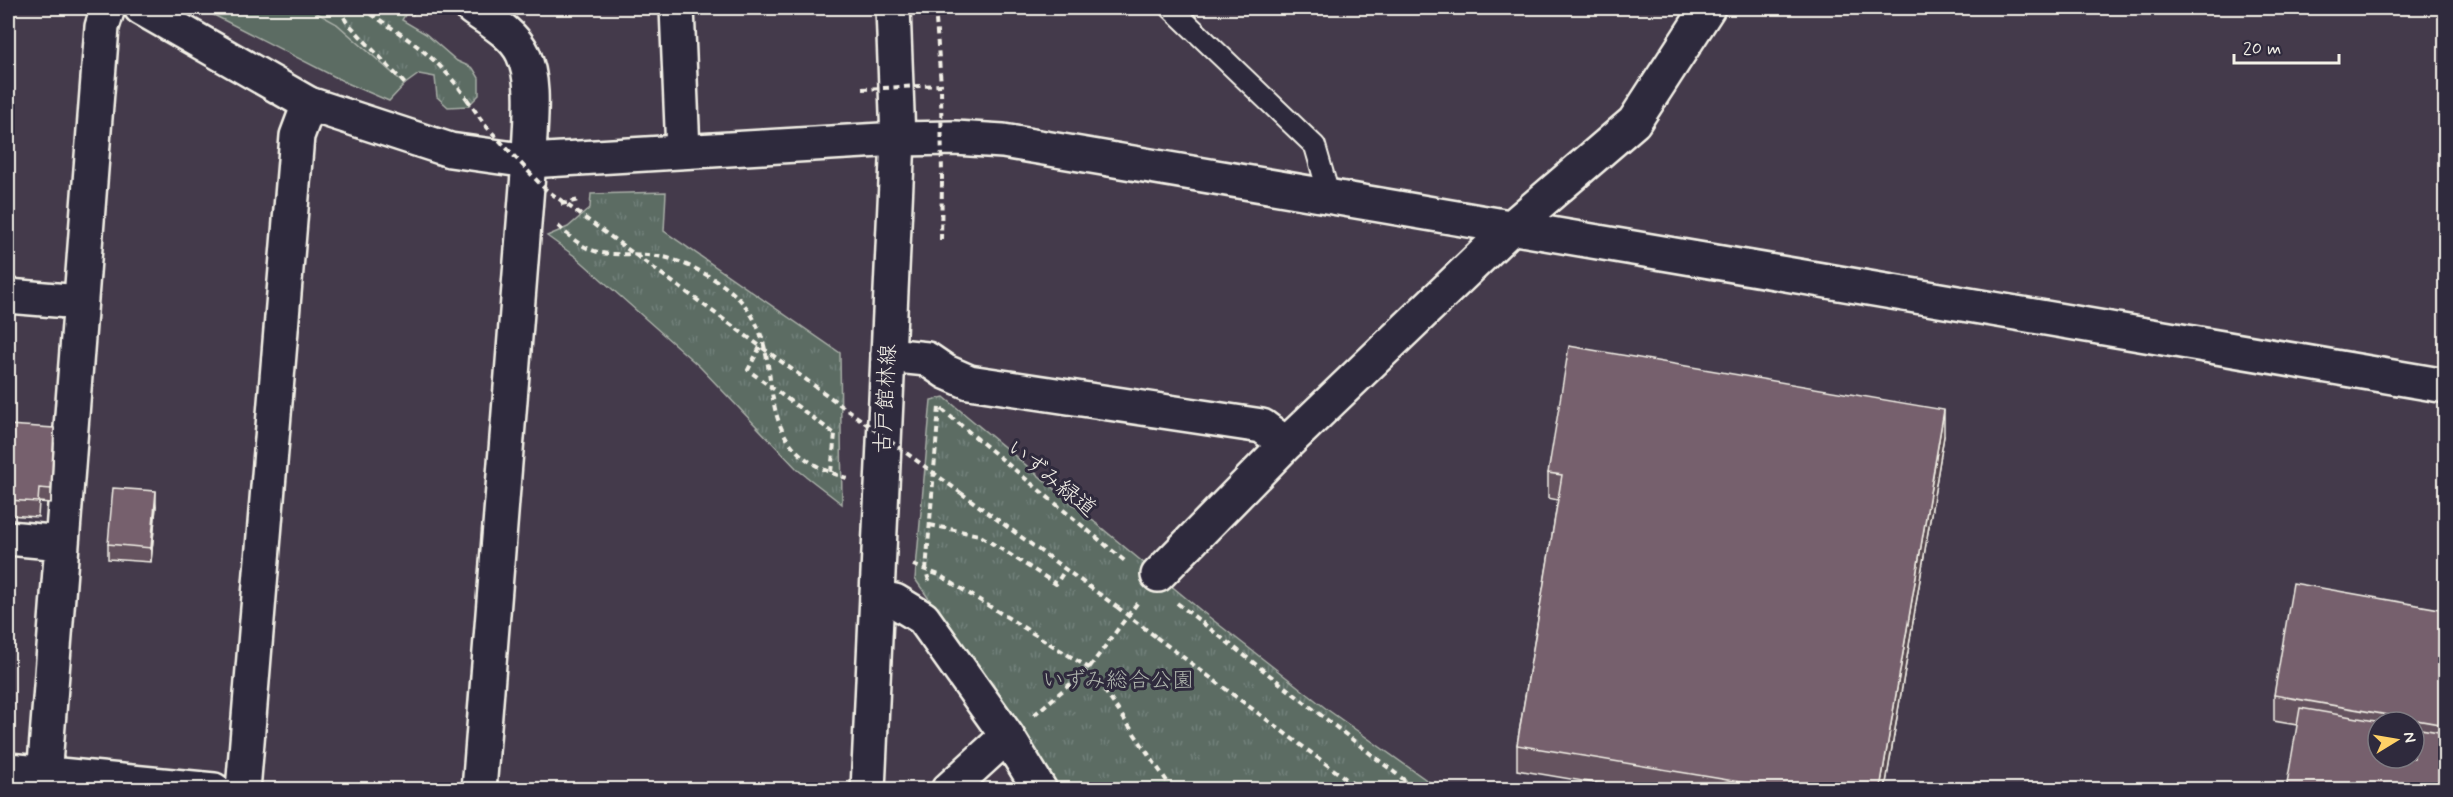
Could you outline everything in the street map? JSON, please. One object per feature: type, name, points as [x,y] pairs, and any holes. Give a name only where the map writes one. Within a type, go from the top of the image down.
[{"type":"street","points":[[44,781],[102,27],[108,8]]},
{"type":"street","points":[[141,8],[309,104],[450,150],[529,160],[898,139],[955,138],[1003,141],[2445,386]]},
{"type":"street","points":[[471,8],[502,30],[522,53],[530,79],[529,160],[479,789]]},
{"type":"street","points":[[677,8],[683,151]]},
{"type":"street","name":"古戸館林線","points":[[868,789],[898,139],[892,8]]},
{"type":"street","points":[[1155,579],[1286,444],[1513,226],[1634,122],[1708,8]]},
{"type":"street","points":[[243,789],[297,136],[309,104]]},
{"type":"street","points":[[8,296],[80,302]]},
{"type":"street","points":[[888,355],[927,359],[946,372],[969,382],[1262,426],[1286,444]]},
{"type":"street","points":[[8,538],[62,543]]},
{"type":"street","points":[[877,597],[895,601],[923,618],[1007,736],[1041,789]]},
{"type":"street","points":[[948,789],[1007,736]]},
{"type":"street","points":[[8,770],[44,781],[214,789]]},
{"type":"lane","points":[[1171,8],[1315,146],[1329,195]]},
{"type":"path","points":[[347,8],[343,15],[346,21],[405,84]]},
{"type":"path","points":[[362,8],[427,51],[446,69],[484,125],[544,188],[1117,607],[1361,789]]},
{"type":"path","points":[[404,8],[414,14]]},
{"type":"path","points":[[936,20],[941,85],[941,240]]},
{"type":"path","points":[[862,88],[941,85]]},
{"type":"path","points":[[555,205],[579,201]]},
{"type":"path","points":[[556,224],[586,250],[608,255],[660,256],[711,277],[734,294],[761,332],[773,409],[786,440],[810,462],[848,479]]},
{"type":"path","points":[[760,347],[748,370],[835,435],[831,472]]},
{"type":"path","name":"いずみ緑道","points":[[931,591],[926,571],[939,406],[1417,789]]},
{"type":"path","points":[[930,525],[979,535],[1056,584],[1065,570]]},
{"type":"path","points":[[909,563],[939,575],[1089,668],[1173,789]]},
{"type":"path","points":[[1007,736],[1089,668],[1155,579]]},
{"type":"green space","points":[[200,8],[327,8],[337,24],[405,84],[389,101],[347,83]]},
{"type":"green space","points":[[308,8],[409,8],[402,20],[426,34],[457,61],[473,68],[479,78],[479,95],[468,106],[448,107],[437,97],[435,77],[419,74],[405,84],[337,24]]},
{"type":"green space","points":[[666,192],[664,231],[840,353],[842,504],[798,470],[700,367],[576,257],[547,236],[568,227],[590,208],[591,194]]},
{"type":"green space","name":"いずみ総合公園","points":[[944,397],[1204,613],[1328,710],[1439,789],[1057,789],[1019,727],[915,579],[931,400]]},
{"type":"building","points":[[1569,346],[1944,410],[1880,789],[1782,789],[1517,745],[1562,475],[1548,473]]},
{"type":"building","points":[[8,425],[54,428],[51,489],[39,488],[38,502],[8,500]]},
{"type":"building","points":[[113,488],[156,491],[151,548],[108,544]]},
{"type":"building","points":[[2293,583],[2445,610],[2445,725],[2426,722],[2426,710],[2366,711],[2274,695]]},
{"type":"building","points":[[2300,708],[2366,719],[2366,770],[2426,770],[2426,730],[2445,733],[2445,789],[2286,789]]}]
